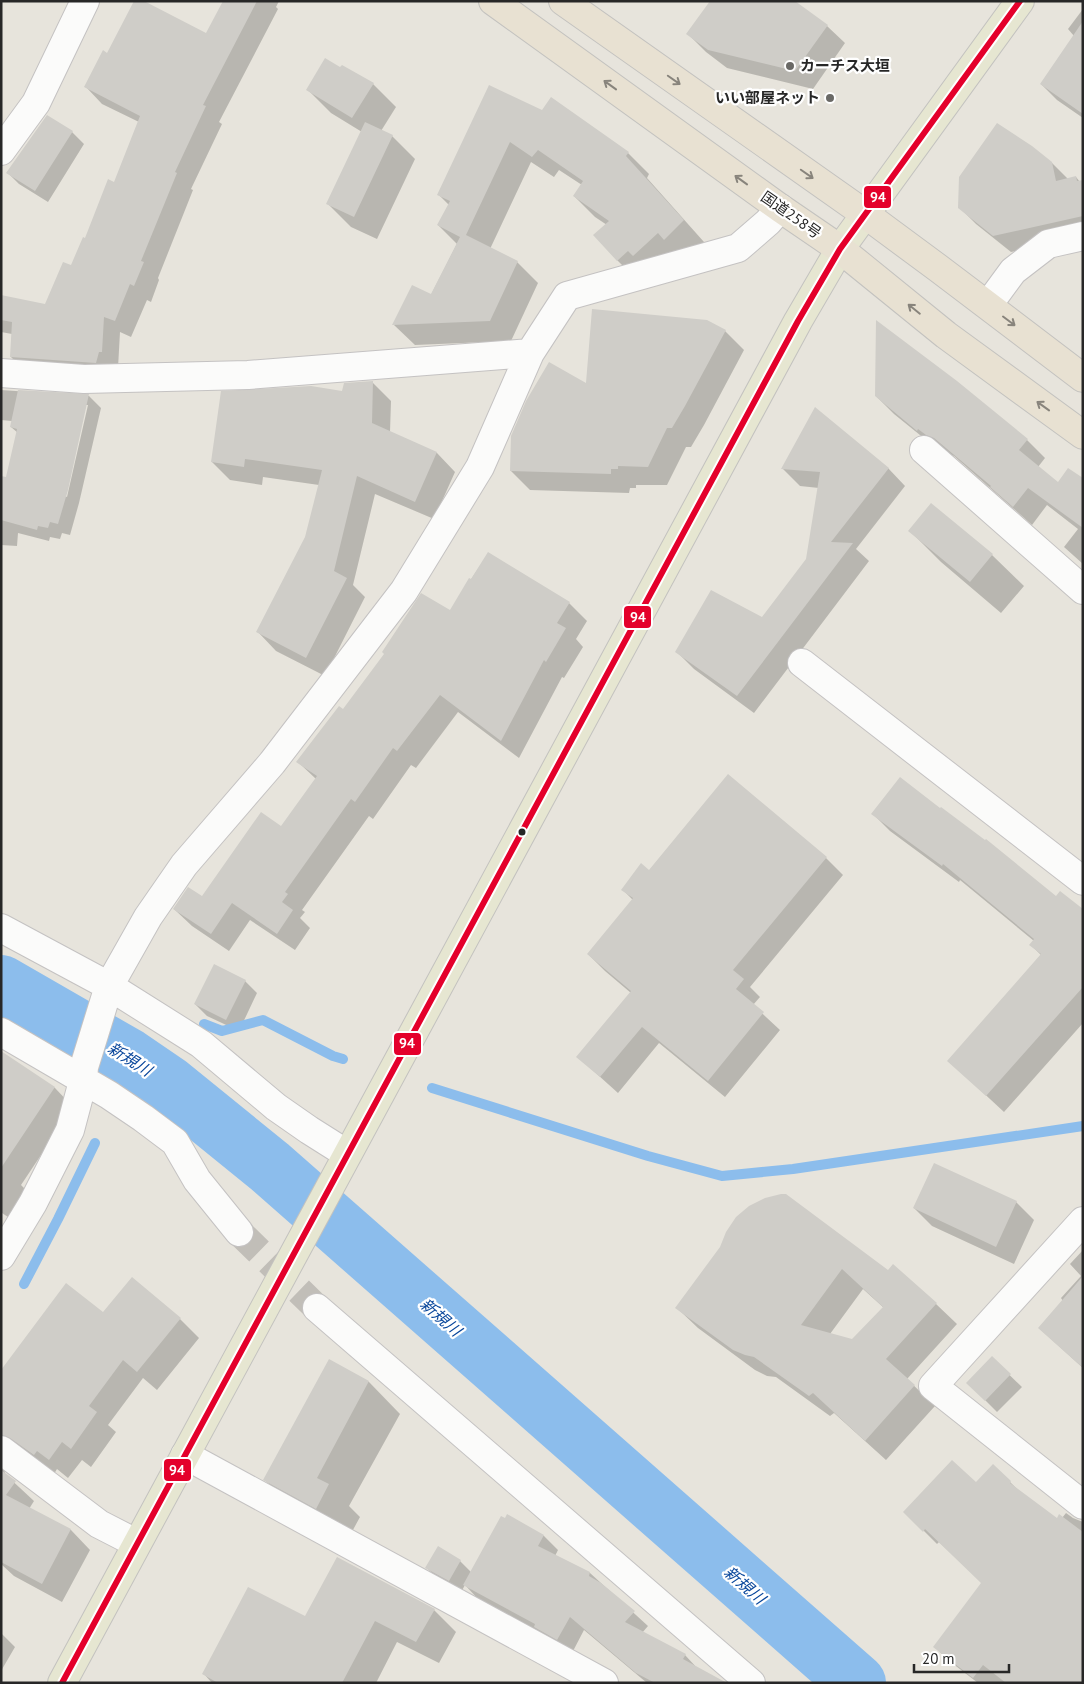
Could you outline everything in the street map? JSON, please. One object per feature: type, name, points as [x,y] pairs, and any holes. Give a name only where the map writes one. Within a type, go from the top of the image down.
[{"type":"highway","name":"国道258号","points":[[493,1],[780,208],[840,249],[946,336],[1083,435]]},
{"type":"highway","points":[[563,1],[865,214],[1083,378]]},
{"type":"main road","points":[[62,1683],[798,320],[840,249],[1020,1]]},
{"type":"street","points":[[1,151],[36,103],[85,1]]},
{"type":"street","points":[[1,1256],[33,1204],[70,1130],[107,992],[148,917],[184,865],[272,764],[404,591],[480,467],[530,353],[567,296],[738,248],[768,222],[780,208]]},
{"type":"street","points":[[988,305],[1013,271],[1048,244],[1083,236]]},
{"type":"street","points":[[1,373],[84,379],[248,374],[530,353]]},
{"type":"street","points":[[924,450],[1083,590]]},
{"type":"street","points":[[802,663],[1083,881]]},
{"type":"street","points":[[1,928],[107,992],[201,1044],[276,1107],[309,1130],[343,1162]]},
{"type":"street","points":[[1,1032],[84,1074],[175,1142],[197,1180],[239,1232]]},
{"type":"street","points":[[1083,1221],[933,1386],[1083,1505]]},
{"type":"street","points":[[317,1308],[751,1683]]},
{"type":"street","points":[[1,1450],[99,1524],[136,1543]]},
{"type":"street","points":[[185,1454],[604,1683]]},
{"type":"building","points":[[134,1],[144,1],[206,33],[223,1],[257,1],[203,105],[206,106],[175,172],[177,173],[141,261],[144,262],[134,286],[130,284],[115,321],[104,317],[102,352],[99,352],[96,363],[10,357],[12,322],[1,320],[1,295],[45,304],[63,262],[71,265],[83,237],[85,238],[108,179],[114,182],[140,116],[84,87],[103,50],[107,53]]},
{"type":"building","points":[[710,1],[795,1],[828,25],[795,71],[708,50],[686,34]]},
{"type":"building","points":[[1083,21],[1083,114],[1040,84]]},
{"type":"building","points":[[325,58],[374,83],[352,118],[306,90]]},
{"type":"building","points":[[489,85],[542,110],[551,97],[629,152],[626,156],[684,220],[664,240],[658,233],[633,256],[628,251],[617,261],[593,235],[609,221],[573,196],[583,181],[538,150],[532,157],[510,142],[466,235],[518,261],[490,321],[392,325],[412,285],[431,294],[460,237],[437,225],[450,201],[437,195]]},
{"type":"building","points":[[47,115],[73,131],[35,191],[6,173]]},
{"type":"building","points":[[365,122],[393,135],[354,217],[326,204]]},
{"type":"building","points":[[997,123],[1052,162],[1056,181],[1076,176],[1077,181],[1083,180],[1083,216],[993,236],[958,208],[959,177]]},
{"type":"building","points":[[592,309],[707,320],[726,330],[672,428],[667,428],[648,467],[618,466],[618,469],[611,469],[611,474],[510,471],[511,436],[526,401],[549,362],[586,383]]},
{"type":"building","points":[[876,320],[957,381],[1028,439],[1019,450],[1058,482],[1068,468],[1083,478],[1083,528],[1028,488],[1013,507],[934,438],[918,429],[917,431],[875,396]]},
{"type":"building","points":[[373,381],[372,423],[437,452],[415,502],[357,476],[334,571],[347,578],[306,658],[256,632],[305,537],[322,470],[245,459],[244,467],[211,462],[221,391],[311,386],[342,391],[344,383]]},
{"type":"building","points":[[18,390],[89,394],[68,490],[58,524],[50,522],[48,528],[38,526],[37,530],[1,520],[1,476],[6,477],[17,429],[10,427]]},
{"type":"building","points":[[815,407],[889,468],[831,542],[853,543],[737,696],[675,652],[711,590],[762,617],[806,559],[820,472],[781,469]]},
{"type":"building","points":[[931,503],[993,554],[970,582],[908,531]]},
{"type":"building","points":[[488,552],[570,602],[557,623],[566,628],[546,662],[544,660],[501,741],[440,695],[397,751],[393,748],[355,802],[351,799],[285,892],[288,894],[282,902],[293,910],[277,934],[232,903],[211,934],[173,909],[188,887],[202,896],[261,812],[281,826],[317,776],[296,762],[339,706],[343,709],[384,654],[382,652],[421,593],[450,610],[469,578],[471,579]]},
{"type":"building","points":[[728,774],[827,857],[733,970],[744,979],[736,989],[764,1012],[708,1081],[642,1027],[600,1077],[576,1057],[631,991],[587,954],[633,898],[621,890],[641,863],[649,870]]},
{"type":"building","points":[[900,777],[940,808],[986,839],[1056,896],[1060,891],[1083,909],[1083,987],[986,1096],[947,1061],[1041,954],[1029,945],[1034,939],[943,864],[942,866],[871,814]]},
{"type":"building","points":[[214,964],[246,980],[226,1020],[194,1004]]},
{"type":"building","points":[[1,1051],[55,1087],[1,1168]]},
{"type":"building","points":[[934,1163],[1017,1201],[996,1247],[913,1208]]},
{"type":"building","points":[[786,1194],[888,1270],[893,1264],[937,1303],[886,1359],[915,1385],[865,1441],[813,1393],[809,1396],[754,1357],[733,1350],[675,1308],[720,1247],[726,1232],[736,1217],[749,1206],[765,1198]],"holes":[[[842,1269],[883,1307],[852,1339],[801,1325]]]},
{"type":"building","points":[[1083,1276],[1083,1368],[1038,1328]]},
{"type":"building","points":[[132,1277],[181,1318],[137,1372],[123,1360],[89,1406],[97,1412],[71,1449],[62,1442],[49,1460],[37,1451],[34,1455],[10,1438],[1,1435],[1,1370],[66,1283],[103,1312]]},
{"type":"building","points":[[992,1356],[1011,1374],[985,1401],[966,1383]]},
{"type":"building","points":[[329,1359],[369,1381],[317,1478],[329,1484],[316,1509],[263,1480]]},
{"type":"building","points":[[952,1460],[976,1482],[993,1464],[1011,1481],[1010,1483],[1057,1518],[1059,1514],[1083,1532],[1083,1683],[1006,1683],[983,1665],[973,1678],[933,1647],[981,1583],[925,1529],[923,1532],[903,1512]]},
{"type":"building","points":[[1,1470],[16,1481],[6,1495],[71,1529],[42,1584],[1,1562]]},
{"type":"building","points":[[507,1514],[544,1535],[538,1546],[590,1572],[589,1576],[601,1583],[635,1611],[625,1622],[686,1654],[683,1659],[727,1683],[655,1683],[636,1673],[570,1617],[557,1640],[534,1627],[535,1624],[463,1585],[501,1516],[505,1518]]},
{"type":"building","points":[[438,1546],[461,1560],[449,1581],[425,1568]]},
{"type":"building","points":[[337,1557],[435,1609],[416,1642],[375,1621],[342,1683],[218,1683],[202,1674],[248,1587],[305,1616]]},
{"type":"waterway","name":"新規川","points":[[1,984],[128,1057],[169,1085],[270,1167],[857,1683]]},
{"type":"waterway","points":[[204,1024],[222,1031],[263,1020],[333,1056],[343,1059]]},
{"type":"waterway","points":[[432,1088],[648,1156],[722,1176],[793,1169],[1083,1126]]},
{"type":"waterway","points":[[24,1284],[95,1143]]},
{"type":"tunnel","points":[[239,1232],[317,1308]]},
{"type":"transit line","name":"94","points":[[62,1683],[798,321],[840,249],[1020,1]]},
{"type":"place","name":"カーチス大垣","points":[[790,66]]},
{"type":"place","name":"いい部屋ネット","points":[[830,98]]}]
